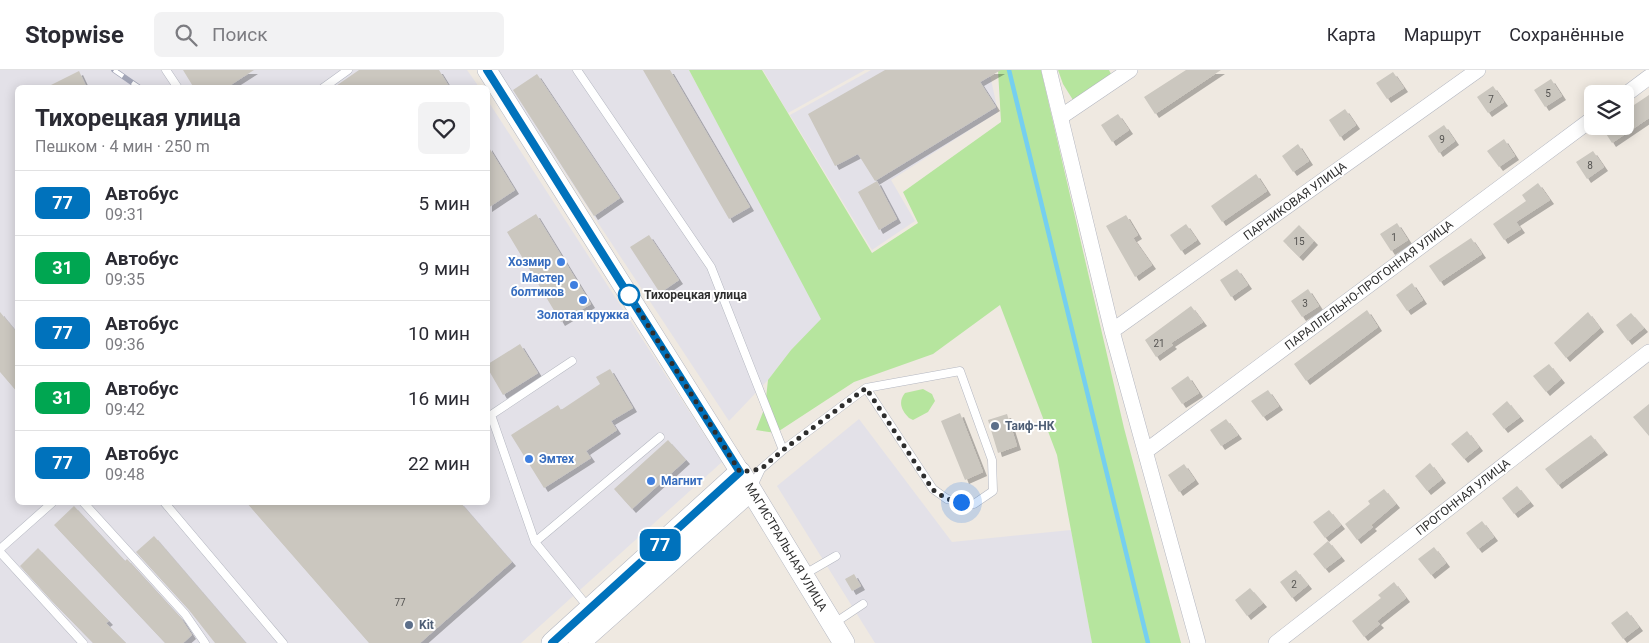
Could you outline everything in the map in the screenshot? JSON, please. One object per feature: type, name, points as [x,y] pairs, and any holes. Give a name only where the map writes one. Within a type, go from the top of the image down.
[{"type":"main road","name":"МАГИСТРАЛЬНАЯ УЛИЦА","points":[[751,477],[803,575],[844,643]]},
{"type":"main road","points":[[552,643],[590,609],[751,477]]},
{"type":"main road","points":[[579,643],[751,477]]},
{"type":"street","name":"МАГИСТРАЛЬНАЯ УЛИЦА","points":[[487,70],[751,477]]},
{"type":"street","points":[[1050,70],[1112,331],[1198,643]]},
{"type":"street","points":[[1062,116],[1130,70]]},
{"type":"street","name":"ПАРНИКОВАЯ УЛИЦА","points":[[1112,331],[1478,70]]},
{"type":"street","points":[[1634,88],[1649,77]]},
{"type":"street","name":"ПАРАЛЛЕЛЬНО-ПРОГОННАЯ УЛИЦА","points":[[1146,451],[1584,125]]},
{"type":"street","name":"ПРОГОННАЯ УЛИЦА","points":[[1276,643],[1649,352]]},
{"type":"lane","points":[[166,70],[176,85]]},
{"type":"lane","points":[[327,85],[348,70]]},
{"type":"lane","points":[[577,70],[711,267],[783,450]]},
{"type":"lane","points":[[572,361],[491,415],[535,542],[590,609]]},
{"type":"lane","points":[[751,477],[783,450],[866,388],[960,371],[992,460],[993,491],[974,504],[947,499],[933,490],[866,388]]},
{"type":"lane","points":[[535,542],[660,437]]},
{"type":"lane","points":[[50,505],[0,550],[84,643]]},
{"type":"lane","points":[[86,505],[185,614],[205,643]]},
{"type":"lane","points":[[167,505],[283,643]]},
{"type":"lane","points":[[803,575],[836,556]]},
{"type":"lane","points":[[832,624],[863,604]]},
{"type":"shaded area","points":[[0,70],[467,70],[478,85],[15,85],[15,505],[490,505],[490,104],[722,462],[521,643],[0,643]]},
{"type":"shaded area","points":[[497,70],[689,70],[822,319],[791,350],[768,380],[729,421]]},
{"type":"shaded area","points":[[763,70],[865,70],[788,113]]},
{"type":"shaded area","points":[[871,70],[989,70],[998,112],[891,180],[915,221],[872,250],[790,115]]},
{"type":"shaded area","points":[[859,419],[952,542],[1071,530],[1092,643],[875,643],[777,486]]},
{"type":"green space","points":[[689,70],[762,70],[872,253],[918,223],[903,192],[1001,122],[998,70],[1041,70],[1124,428],[1181,643],[1092,643],[1057,455],[1000,305],[933,354],[854,382],[776,433],[756,430],[765,407],[768,380],[791,350],[821,319]]},
{"type":"green space","points":[[1058,70],[1109,70],[1111,74],[1073,100],[1063,84]]},
{"type":"green space","points":[[923,389],[932,394],[935,401],[928,412],[913,420],[904,412],[901,403],[905,393]]},
{"type":"building","points":[[183,70],[254,70],[231,85],[192,85]]},
{"type":"building","points":[[359,70],[439,70],[448,85],[337,85]]},
{"type":"building","points":[[643,70],[670,70],[750,207],[729,219]]},
{"type":"building","points":[[885,70],[1001,70],[980,82],[996,107],[875,181],[858,154],[835,166],[808,114]]},
{"type":"building","points":[[1186,70],[1221,70],[1155,114],[1144,97]]},
{"type":"building","points":[[79,71],[86,85],[51,85]]},
{"type":"building","points":[[1393,72],[1404,88],[1387,99],[1376,83]]},
{"type":"building","points":[[537,74],[620,198],[594,216],[513,90]]},
{"type":"building","points":[[1551,79],[1562,96],[1545,107],[1534,90]]},
{"type":"building","points":[[1493,86],[1504,102],[1488,113],[1477,97]]},
{"type":"building","points":[[1649,95],[1649,118],[1634,128],[1634,105]]},
{"type":"building","points":[[1345,109],[1356,125],[1340,137],[1329,120]]},
{"type":"building","points":[[1118,114],[1129,130],[1112,142],[1101,125]]},
{"type":"building","points":[[1444,125],[1455,141],[1439,153],[1428,136]]},
{"type":"building","points":[[1607,135],[1624,135],[1612,143]]},
{"type":"building","points":[[1504,139],[1515,156],[1499,167],[1487,151]]},
{"type":"building","points":[[1298,144],[1309,161],[1293,172],[1282,156]]},
{"type":"building","points":[[490,149],[515,190],[490,207]]},
{"type":"building","points":[[1593,151],[1604,167],[1587,179],[1576,162]]},
{"type":"building","points":[[1256,174],[1267,191],[1222,222],[1211,206]]},
{"type":"building","points":[[877,181],[897,219],[879,230],[858,192]]},
{"type":"building","points":[[1538,183],[1550,200],[1516,222],[1521,229],[1504,240],[1493,224],[1526,201],[1522,195]]},
{"type":"building","points":[[536,214],[591,304],[561,322],[507,232]]},
{"type":"building","points":[[1126,215],[1138,235],[1133,238],[1152,265],[1135,277],[1106,226]]},
{"type":"building","points":[[1397,223],[1408,240],[1391,251],[1380,234]]},
{"type":"building","points":[[1186,224],[1197,240],[1181,251],[1170,235]]},
{"type":"building","points":[[1299,225],[1314,241],[1299,257],[1283,241]]},
{"type":"building","points":[[649,235],[679,280],[660,293],[630,247]]},
{"type":"building","points":[[1471,238],[1482,254],[1440,282],[1429,266]]},
{"type":"building","points":[[1237,269],[1248,285],[1231,297],[1220,280]]},
{"type":"building","points":[[1412,283],[1423,300],[1407,311],[1396,295]]},
{"type":"building","points":[[1308,289],[1319,306],[1302,317],[1291,301]]},
{"type":"building","points":[[1191,306],[1203,322],[1171,343],[1173,345],[1156,357],[1145,340]]},
{"type":"building","points":[[1367,310],[1378,327],[1306,381],[1294,364]]},
{"type":"building","points":[[0,312],[15,330],[15,390],[0,372]]},
{"type":"building","points":[[1588,312],[1600,328],[1566,358],[1554,343]]},
{"type":"building","points":[[1631,313],[1644,328],[1628,341],[1616,325]]},
{"type":"building","points":[[520,344],[538,373],[503,395],[490,372],[490,363]]},
{"type":"building","points":[[1549,364],[1561,379],[1546,392],[1533,376]]},
{"type":"building","points":[[610,369],[633,408],[611,421],[617,430],[586,451],[591,458],[544,488],[511,435],[558,405],[561,410],[600,384],[596,377]]},
{"type":"building","points":[[1188,376],[1199,393],[1182,404],[1171,388]]},
{"type":"building","points":[[1268,390],[1279,406],[1263,417],[1251,401]]},
{"type":"building","points":[[1507,401],[1520,417],[1504,429],[1492,414]]},
{"type":"building","points":[[1649,404],[1649,436],[1633,417]]},
{"type":"building","points":[[960,413],[983,472],[965,480],[941,421]]},
{"type":"building","points":[[1007,414],[1017,446],[998,453],[988,420]]},
{"type":"building","points":[[1226,419],[1238,435],[1221,446],[1210,430]]},
{"type":"building","points":[[1467,431],[1479,447],[1464,459],[1451,444]]},
{"type":"building","points":[[1591,435],[1604,451],[1558,485],[1545,469]]},
{"type":"building","points":[[668,440],[686,460],[632,509],[614,489]]},
{"type":"building","points":[[1430,463],[1442,479],[1427,491],[1415,476]]},
{"type":"building","points":[[1184,464],[1195,480],[1179,492],[1168,475]]},
{"type":"building","points":[[1517,486],[1530,502],[1514,514],[1502,498]]},
{"type":"building","points":[[1384,489],[1396,504],[1371,525],[1373,527],[1357,540],[1345,524],[1370,504],[1368,501]]},
{"type":"building","points":[[249,505],[463,505],[512,562],[420,643],[369,643]]},
{"type":"building","points":[[74,506],[125,561],[127,559],[181,618],[192,635],[183,643],[165,643],[54,525]]},
{"type":"building","points":[[1329,510],[1341,525],[1325,538],[1313,522]]},
{"type":"building","points":[[1482,521],[1494,537],[1478,549],[1466,533]]},
{"type":"building","points":[[154,536],[246,643],[215,643],[189,610],[136,552]]},
{"type":"building","points":[[1328,541],[1341,557],[1325,569],[1313,554]]},
{"type":"building","points":[[1434,547],[1446,563],[1431,575],[1418,559]]},
{"type":"building","points":[[38,548],[109,621],[106,623],[126,643],[93,643],[50,599],[20,566]]},
{"type":"building","points":[[1296,570],[1308,585],[1292,598],[1280,582]]},
{"type":"building","points":[[854,574],[861,586],[852,591],[845,579]]},
{"type":"building","points":[[1394,582],[1406,598],[1377,621],[1380,624],[1364,637],[1352,621],[1381,598],[1378,595]]},
{"type":"building","points":[[1250,588],[1263,603],[1247,616],[1235,600]]},
{"type":"building","points":[[1627,611],[1639,627],[1623,639],[1611,623]]},
{"type":"waterway","points":[[1009,70],[1148,643]]},
{"type":"railway","points":[[114,70],[136,85]]},
{"type":"bus line","name":"77","points":[[487,70],[740,472],[552,643]]},
{"type":"place","name":"Хозмир","points":[[561,262]]},
{"type":"place","name":"Мастер болтиков","points":[[574,285]]},
{"type":"place","name":"Тихорецкая улица","points":[[629,295]]},
{"type":"place","name":"Золотая кружка","points":[[583,300]]},
{"type":"place","name":"Таиф-НК","points":[[995,426]]},
{"type":"place","name":"Эмтех","points":[[529,459]]},
{"type":"place","name":"Магнит","points":[[651,481]]},
{"type":"place","name":"Kit","points":[[409,625]]},
{"type":"route","points":[[629,295],[740,472],[761,469],[783,450],[866,388],[933,490],[947,499],[961,502]]}]
